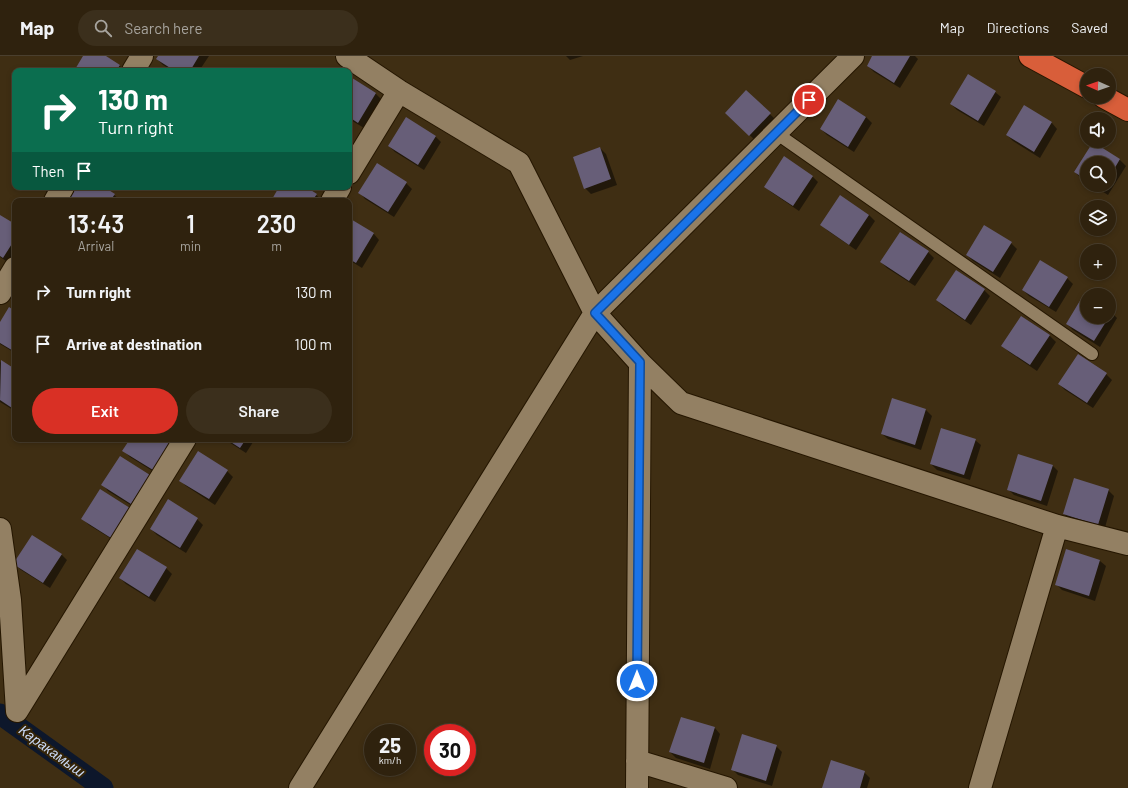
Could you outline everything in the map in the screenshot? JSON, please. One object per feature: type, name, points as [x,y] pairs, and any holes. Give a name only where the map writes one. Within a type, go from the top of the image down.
[{"type":"highway","points":[[1030,56],[1080,84]]},
{"type":"highway","points":[[1116,104],[1128,110]]},
{"type":"street","points":[[135,68],[142,56]]},
{"type":"street","points":[[347,56],[399,92],[519,163],[595,313],[640,362],[681,403],[1057,526],[1128,544]]},
{"type":"street","points":[[300,788],[595,313],[853,56]]},
{"type":"street","points":[[352,168],[399,92]]},
{"type":"street","points":[[0,292],[12,273]]},
{"type":"street","points":[[636,788],[640,362]]},
{"type":"street","points":[[0,529],[10,600],[17,711],[183,442]]},
{"type":"street","points":[[980,788],[1057,526]]},
{"type":"street","points":[[637,761],[726,788]]},
{"type":"lane","points":[[776,133],[1092,354]]},
{"type":"building","points":[[83,56],[106,56],[120,65],[118,68],[76,68]]},
{"type":"building","points":[[158,56],[199,56],[192,68],[170,68],[156,59]]},
{"type":"building","points":[[872,56],[910,56],[894,83],[867,66]]},
{"type":"building","points":[[968,74],[996,91],[978,121],[950,104]]},
{"type":"building","points":[[352,78],[376,93],[358,123],[352,119]]},
{"type":"building","points":[[746,90],[771,113],[749,136],[725,113]]},
{"type":"building","points":[[838,99],[866,117],[848,147],[820,129]]},
{"type":"building","points":[[1024,105],[1052,122],[1034,152],[1006,135]]},
{"type":"building","points":[[406,117],[436,136],[418,165],[388,146]]},
{"type":"building","points":[[600,147],[611,179],[584,189],[573,157]]},
{"type":"building","points":[[1089,148],[1103,148],[1115,156],[1084,156]]},
{"type":"building","points":[[784,156],[813,176],[793,206],[764,187]]},
{"type":"building","points":[[1116,156],[1120,159],[1116,166]]},
{"type":"building","points":[[377,163],[407,182],[388,212],[358,193]]},
{"type":"building","points":[[1080,163],[1080,176],[1074,172]]},
{"type":"building","points":[[75,190],[109,190],[115,194],[112,198],[70,198]]},
{"type":"building","points":[[277,190],[311,190],[317,194],[314,198],[273,198]]},
{"type":"building","points":[[840,195],[869,215],[849,245],[820,225]]},
{"type":"building","points":[[0,215],[12,222],[12,244],[3,258],[0,256]]},
{"type":"building","points":[[352,220],[374,233],[356,263],[352,261]]},
{"type":"building","points":[[984,225],[1012,242],[993,272],[966,255]]},
{"type":"building","points":[[900,232],[929,251],[909,281],[880,262]]},
{"type":"building","points":[[1040,260],[1068,277],[1049,307],[1022,290]]},
{"type":"building","points":[[956,270],[985,289],[965,320],[936,300]]},
{"type":"building","points":[[1080,301],[1080,324],[1105,324],[1094,341],[1066,324]]},
{"type":"building","points":[[9,307],[12,309],[12,350],[0,343],[0,322]]},
{"type":"building","points":[[1021,316],[1050,335],[1030,365],[1001,346]]},
{"type":"building","points":[[1078,354],[1107,373],[1087,403],[1058,384]]},
{"type":"building","points":[[1,360],[12,367],[12,408],[0,400]]},
{"type":"building","points":[[892,398],[926,409],[915,445],[881,434]]},
{"type":"building","points":[[941,428],[976,439],[964,475],[930,464]]},
{"type":"building","points":[[128,442],[170,442],[153,470],[122,451]]},
{"type":"building","points":[[231,442],[244,442],[240,448]]},
{"type":"building","points":[[198,451],[228,470],[209,499],[179,481]]},
{"type":"building","points":[[1018,454],[1053,465],[1041,501],[1007,490]]},
{"type":"building","points":[[120,456],[150,475],[131,504],[101,485]]},
{"type":"building","points":[[1074,478],[1109,489],[1098,525],[1063,514]]},
{"type":"building","points":[[100,489],[130,508],[111,538],[81,519]]},
{"type":"building","points":[[168,499],[198,518],[180,548],[150,529]]},
{"type":"building","points":[[32,535],[62,554],[43,583],[13,564]]},
{"type":"building","points":[[137,549],[167,567],[149,597],[119,578]]},
{"type":"building","points":[[1066,549],[1100,560],[1089,596],[1055,585]]},
{"type":"building","points":[[681,717],[715,727],[704,763],[669,752]]},
{"type":"building","points":[[742,734],[777,745],[766,781],[731,770]]},
{"type":"building","points":[[831,760],[865,771],[860,788],[822,788]]},
{"type":"waterway","name":"Каракамыш","points":[[0,714],[103,788]]},
{"type":"route","points":[[637,681],[640,362],[595,313],[809,100]]}]
